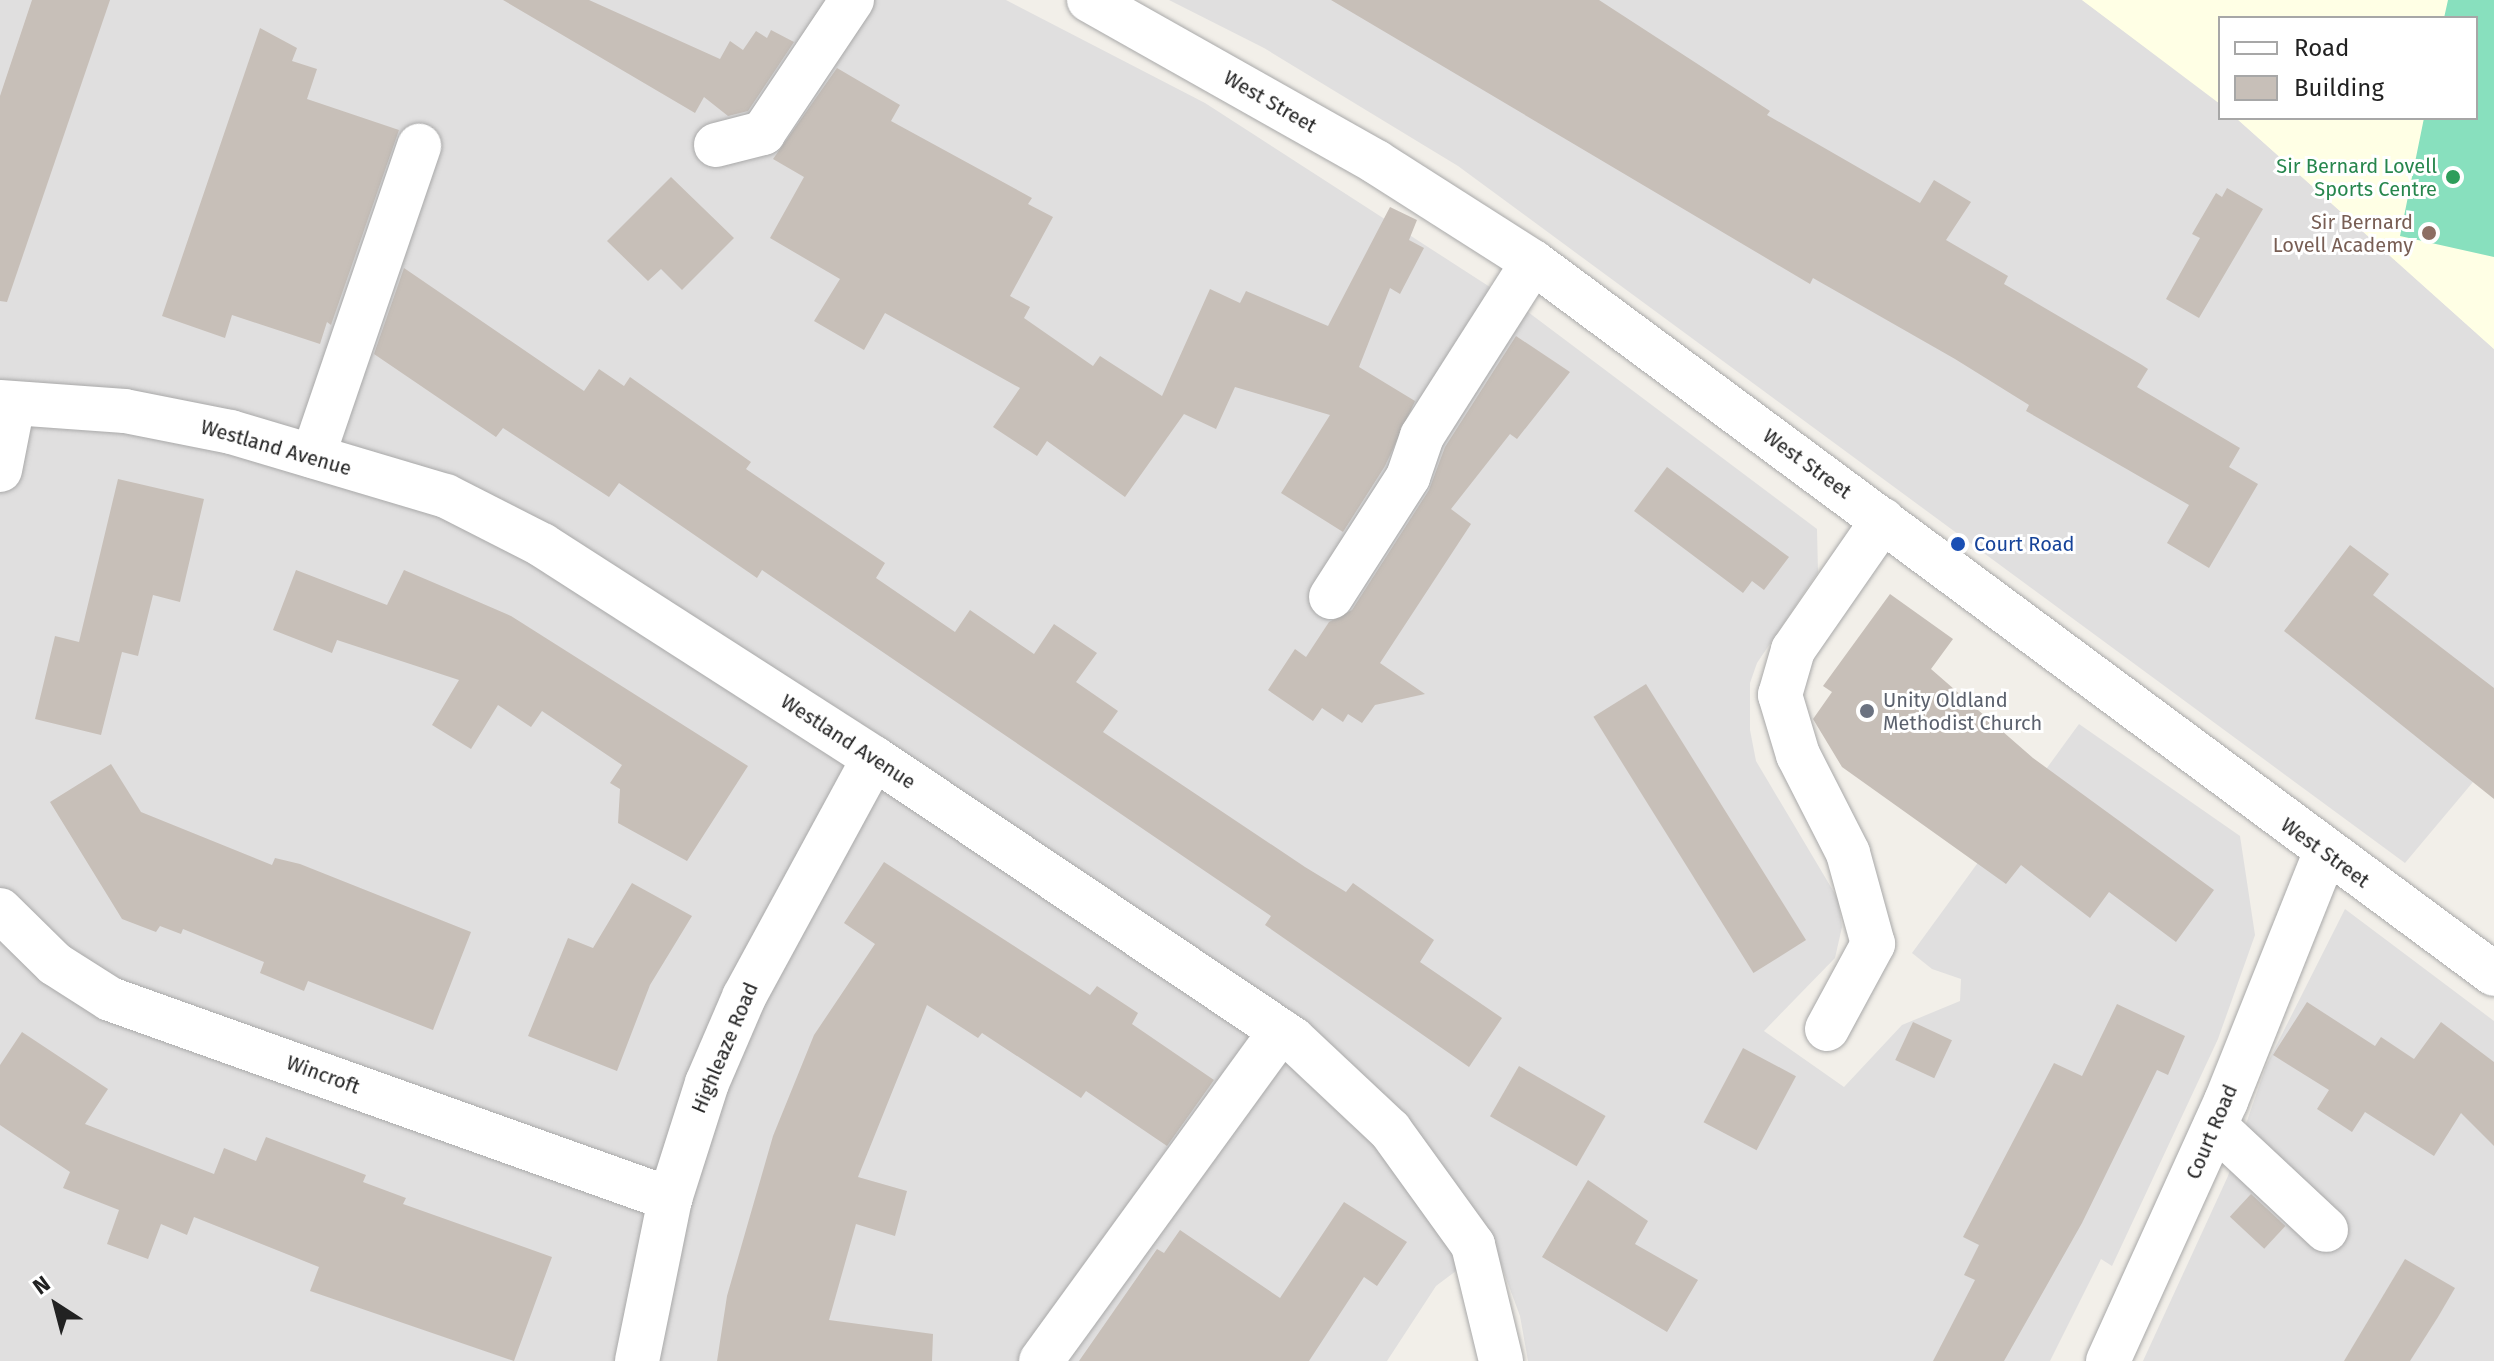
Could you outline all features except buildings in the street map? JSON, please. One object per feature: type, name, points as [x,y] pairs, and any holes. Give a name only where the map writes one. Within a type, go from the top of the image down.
[{"type":"street","points":[[716,145],[763,133],[852,0]]},
{"type":"street","name":"West Street","points":[[1089,0],[1376,162],[1533,262],[1883,520],[2325,854],[2494,974]]},
{"type":"street","points":[[313,456],[419,146]]},
{"type":"street","points":[[1331,597],[1408,477],[1422,436],[1533,262]]},
{"type":"street","points":[[0,470],[7,403]]},
{"type":"street","name":"Westland Avenue","points":[[7,403],[125,411],[231,432],[446,496],[542,545],[874,758],[1281,1031],[1390,1130],[1473,1245],[1501,1361]]},
{"type":"street","points":[[1827,1029],[1873,944],[1848,853],[1798,755],[1780,695],[1793,650],[1883,520]]},
{"type":"street","name":"Highleaze Road","points":[[637,1361],[670,1199],[707,1083],[744,997],[874,758]]},
{"type":"street","name":"Court Road","points":[[2108,1361],[2215,1126],[2325,854]]},
{"type":"street","name":"Wincroft","points":[[0,910],[55,964],[110,999],[670,1199]]},
{"type":"street","points":[[1041,1342],[1281,1031]]},
{"type":"street","points":[[2215,1126],[2326,1230]]},
{"type":"shaded area","points":[[0,0],[1006,0],[1205,103],[1524,309],[1817,529],[1818,572],[1757,663],[1750,683],[1750,730],[1756,761],[1838,899],[1842,927],[1835,958],[1764,1031],[1844,1087],[1902,1025],[1960,1001],[1961,979],[1932,969],[1912,953],[2079,724],[2240,836],[2255,935],[2218,1039],[2112,1266],[2101,1259],[2050,1361],[1528,1361],[1520,1316],[1493,1243],[1436,1286],[1387,1361],[0,1361]]},
{"type":"shaded area","points":[[1169,0],[2082,0],[2210,95],[2218,102],[2218,120],[2238,120],[2494,349],[2494,757],[2405,863],[1458,166],[1264,48]]},
{"type":"shaded area","name":"Sir Bernard Lovell Academy","points":[[2082,0],[2494,0],[2494,349],[2238,120],[2478,120],[2478,16],[2218,16],[2218,102]]},
{"type":"shaded area","points":[[2345,909],[2494,1021],[2494,1361],[2143,1361],[2228,1176],[2266,1066]]},
{"type":"green space","name":"Sir Bernard Lovell Sports Centre","points":[[2448,0],[2494,0],[2494,257],[2400,236],[2424,120],[2478,120],[2478,16],[2444,16]]},
{"type":"place","name":"Sir Bernard Lovell Sports Centre","points":[[2453,177]]},
{"type":"place","name":"Sir Bernard Lovell Academy","points":[[2429,233]]},
{"type":"place","name":"Court Road","points":[[1958,544]]},
{"type":"place","name":"Unity Oldland Methodist Church","points":[[1867,711]]}]
